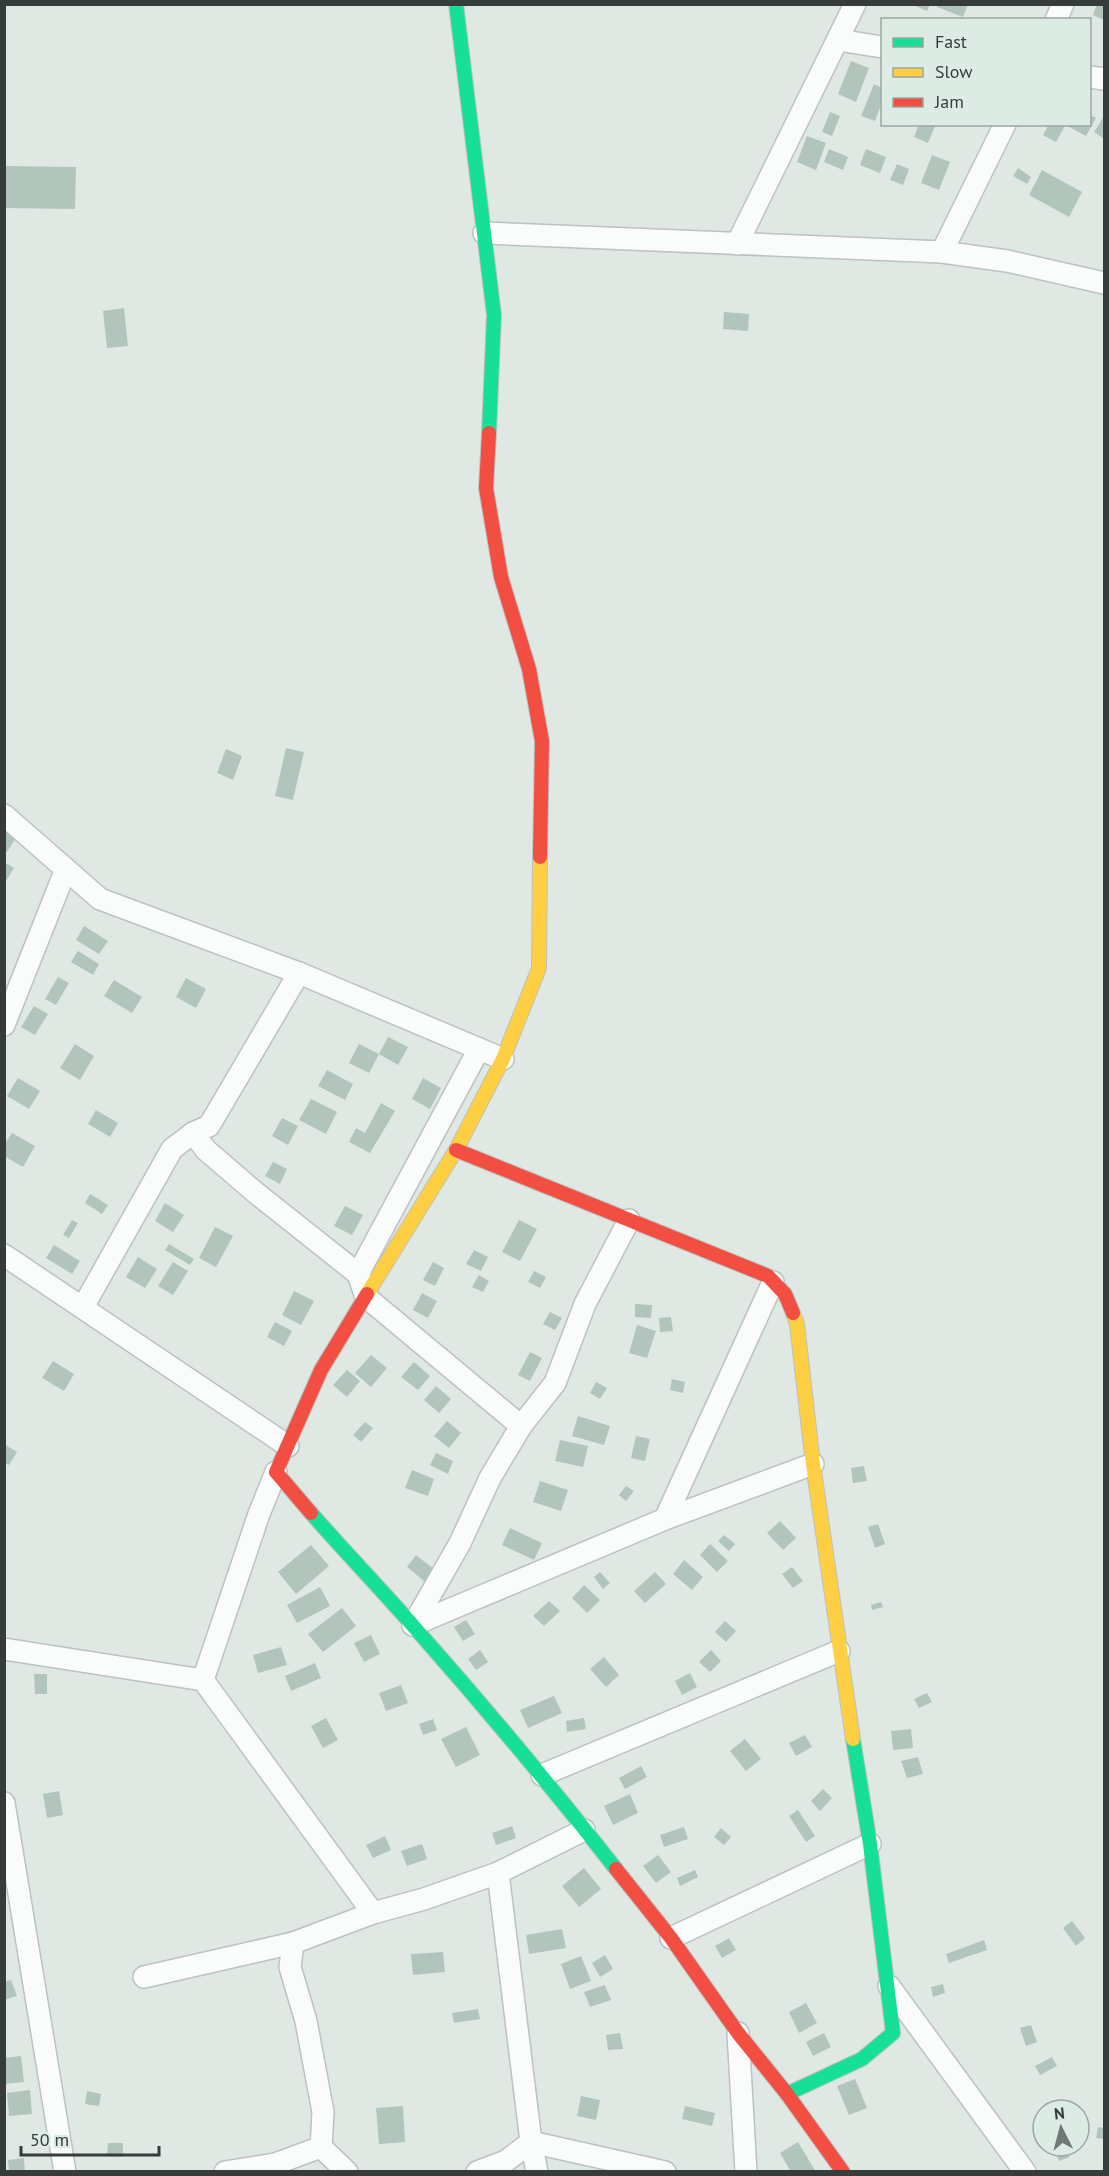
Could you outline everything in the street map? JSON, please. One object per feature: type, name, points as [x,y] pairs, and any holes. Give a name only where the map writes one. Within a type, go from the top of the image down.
[{"type":"street","points":[[203,1680],[259,1514],[321,1370],[456,1150],[503,1059],[539,968],[542,741],[529,669],[501,577],[486,488],[494,315],[456,4]]},
{"type":"street","points":[[737,244],[855,4]]},
{"type":"street","points":[[1057,18],[1063,4]]},
{"type":"street","points":[[838,40],[881,47]]},
{"type":"street","points":[[942,252],[1004,126]]},
{"type":"street","points":[[484,233],[942,252],[1007,261],[1104,283]]},
{"type":"street","points":[[4,815],[100,899],[299,973],[503,1059]]},
{"type":"street","points":[[4,1025],[66,869]]},
{"type":"street","points":[[83,1307],[172,1149],[193,1133],[209,1125],[299,973]]},
{"type":"street","points":[[358,1274],[479,1049]]},
{"type":"street","points":[[193,1133],[206,1150],[256,1193],[358,1274],[366,1297],[521,1426]]},
{"type":"street","points":[[456,1150],[768,1276],[785,1294],[797,1324],[813,1464],[839,1651],[870,1844],[893,2033],[862,2059],[787,2094]]},
{"type":"street","points":[[413,1625],[460,1543],[490,1478],[521,1426],[555,1383],[585,1304],[629,1220]]},
{"type":"street","points":[[4,1256],[288,1446]]},
{"type":"street","points":[[665,1520],[773,1282]]},
{"type":"street","points":[[413,1625],[665,1520],[813,1464]]},
{"type":"street","points":[[276,1472],[345,1553],[413,1625],[542,1775],[671,1938],[738,2033],[787,2094],[843,2172]]},
{"type":"street","points":[[4,1649],[203,1680],[373,1913]]},
{"type":"street","points":[[542,1775],[839,1651]]},
{"type":"street","points":[[4,1803],[65,2172]]},
{"type":"street","points":[[144,1977],[293,1943],[373,1913],[424,1899],[498,1874],[584,1830]]},
{"type":"street","points":[[671,1938],[870,1844]]},
{"type":"street","points":[[498,1874],[531,2142],[537,2172]]},
{"type":"street","points":[[293,1943],[290,1967],[306,2022],[323,2112],[321,2147],[347,2172]]},
{"type":"street","points":[[886,1983],[1025,2172]]},
{"type":"street","points":[[738,2033],[746,2172]]},
{"type":"street","points":[[477,2172],[506,2161],[531,2142],[665,2172]]},
{"type":"street","points":[[225,2172],[275,2164],[321,2147]]},
{"type":"building","points":[[911,4],[930,4],[927,11]]},
{"type":"building","points":[[938,4],[968,4],[963,17],[937,7]]},
{"type":"building","points":[[1097,4],[1104,4],[1104,20],[1093,15]]},
{"type":"building","points":[[851,61],[869,68],[856,102],[838,94]]},
{"type":"building","points":[[874,84],[881,88],[881,105],[875,121],[861,116]]},
{"type":"building","points":[[830,112],[840,116],[832,136],[822,132]]},
{"type":"building","points":[[1091,116],[1096,118],[1086,136],[1067,126],[1091,126]]},
{"type":"building","points":[[1104,116],[1104,139],[1094,132]]},
{"type":"building","points":[[918,126],[935,126],[928,143],[914,137]]},
{"type":"building","points":[[1048,126],[1065,126],[1056,142],[1043,135]]},
{"type":"building","points":[[807,136],[826,143],[816,170],[797,162]]},
{"type":"building","points":[[829,149],[848,157],[843,170],[824,162]]},
{"type":"building","points":[[866,149],[886,157],[880,173],[860,165]]},
{"type":"building","points":[[932,155],[950,162],[939,190],[921,183]]},
{"type":"building","points":[[897,164],[909,169],[903,185],[890,180]]},
{"type":"building","points":[[4,166],[76,167],[75,209],[4,208]]},
{"type":"building","points":[[1018,168],[1031,177],[1027,184],[1013,176]]},
{"type":"building","points":[[1042,170],[1082,192],[1069,217],[1029,195]]},
{"type":"building","points":[[124,308],[128,346],[107,348],[103,311]]},
{"type":"building","points":[[724,312],[749,314],[748,331],[723,329]]},
{"type":"building","points":[[286,748],[304,752],[293,800],[275,796]]},
{"type":"building","points":[[226,749],[242,756],[233,780],[217,773]]},
{"type":"building","points":[[4,828],[19,833],[7,852],[4,850]]},
{"type":"building","points":[[4,862],[14,868],[4,884]]},
{"type":"building","points":[[84,926],[108,941],[99,954],[76,940]]},
{"type":"building","points":[[78,951],[99,964],[93,975],[71,962]]},
{"type":"building","points":[[58,977],[69,983],[56,1005],[45,999]]},
{"type":"building","points":[[186,978],[206,989],[196,1008],[176,997]]},
{"type":"building","points":[[114,980],[142,997],[132,1013],[104,996]]},
{"type":"building","points":[[34,1006],[48,1014],[35,1035],[21,1027]]},
{"type":"building","points":[[388,1037],[408,1047],[398,1065],[379,1054]]},
{"type":"building","points":[[75,1044],[94,1056],[80,1080],[60,1068]]},
{"type":"building","points":[[359,1044],[379,1054],[369,1073],[349,1063]]},
{"type":"building","points":[[327,1070],[353,1084],[345,1100],[318,1086]]},
{"type":"building","points":[[18,1078],[40,1091],[29,1109],[7,1096]]},
{"type":"building","points":[[423,1078],[441,1088],[430,1109],[412,1099]]},
{"type":"building","points":[[311,1099],[337,1112],[326,1134],[299,1120]]},
{"type":"building","points":[[381,1103],[395,1111],[370,1153],[349,1142],[356,1128],[365,1133]]},
{"type":"building","points":[[96,1110],[118,1123],[110,1137],[88,1124]]},
{"type":"building","points":[[282,1118],[298,1126],[288,1145],[272,1136]]},
{"type":"building","points":[[12,1133],[35,1146],[23,1167],[4,1156],[4,1145]]},
{"type":"building","points":[[273,1162],[287,1169],[280,1184],[265,1176]]},
{"type":"building","points":[[90,1194],[108,1205],[102,1214],[85,1203]]},
{"type":"building","points":[[165,1203],[184,1215],[173,1232],[155,1221]]},
{"type":"building","points":[[345,1206],[363,1215],[352,1235],[334,1226]]},
{"type":"building","points":[[72,1220],[78,1223],[69,1238],[63,1235]]},
{"type":"building","points":[[519,1220],[537,1229],[520,1261],[502,1252]]},
{"type":"building","points":[[215,1227],[233,1236],[216,1267],[199,1258]]},
{"type":"building","points":[[169,1244],[194,1259],[190,1265],[165,1250]]},
{"type":"building","points":[[54,1245],[80,1261],[72,1274],[46,1258]]},
{"type":"building","points":[[474,1250],[488,1257],[481,1271],[466,1264]]},
{"type":"building","points":[[138,1257],[157,1269],[145,1288],[126,1277]]},
{"type":"building","points":[[173,1262],[188,1271],[173,1295],[158,1286]]},
{"type":"building","points":[[433,1262],[444,1268],[435,1286],[423,1280]]},
{"type":"building","points":[[534,1271],[546,1277],[540,1288],[528,1282]]},
{"type":"building","points":[[479,1275],[489,1281],[483,1292],[472,1287]]},
{"type":"building","points":[[294,1291],[314,1301],[301,1325],[282,1315]]},
{"type":"building","points":[[422,1293],[437,1301],[428,1318],[413,1310]]},
{"type":"building","points":[[635,1304],[652,1305],[651,1318],[635,1317]]},
{"type":"building","points":[[550,1312],[562,1318],[555,1330],[543,1324]]},
{"type":"building","points":[[671,1317],[673,1331],[660,1332],[659,1318]]},
{"type":"building","points":[[275,1322],[292,1331],[284,1346],[267,1337]]},
{"type":"building","points":[[637,1325],[656,1331],[647,1358],[629,1353]]},
{"type":"building","points":[[530,1352],[542,1358],[530,1381],[518,1375]]},
{"type":"building","points":[[371,1355],[387,1368],[371,1387],[355,1373]]},
{"type":"building","points":[[53,1361],[74,1374],[64,1391],[42,1378]]},
{"type":"building","points":[[414,1362],[430,1376],[418,1390],[401,1377]]},
{"type":"building","points":[[347,1370],[360,1381],[347,1397],[333,1385]]},
{"type":"building","points":[[672,1379],[685,1382],[683,1393],[670,1390]]},
{"type":"building","points":[[596,1382],[607,1388],[600,1399],[590,1393]]},
{"type":"building","points":[[436,1386],[451,1399],[439,1413],[424,1400]]},
{"type":"building","points":[[578,1416],[610,1426],[604,1445],[572,1436]]},
{"type":"building","points":[[447,1421],[461,1433],[449,1448],[434,1436]]},
{"type":"building","points":[[365,1422],[373,1428],[361,1442],[353,1435]]},
{"type":"building","points":[[636,1436],[650,1439],[645,1461],[631,1458]]},
{"type":"building","points":[[560,1440],[588,1446],[583,1467],[555,1461]]},
{"type":"building","points":[[4,1444],[17,1452],[9,1465],[4,1462]]},
{"type":"building","points":[[436,1453],[453,1461],[448,1474],[430,1465]]},
{"type":"building","points":[[864,1466],[867,1481],[853,1483],[851,1468]]},
{"type":"building","points":[[412,1470],[434,1479],[428,1496],[405,1488]]},
{"type":"building","points":[[540,1481],[568,1490],[561,1511],[533,1502]]},
{"type":"building","points":[[626,1486],[634,1491],[626,1501],[619,1495]]},
{"type":"building","points":[[780,1521],[796,1538],[783,1550],[767,1533]]},
{"type":"building","points":[[878,1524],[885,1544],[875,1548],[868,1527]]},
{"type":"building","points":[[510,1528],[542,1543],[534,1560],[502,1545]]},
{"type":"building","points":[[724,1535],[735,1544],[729,1551],[718,1541]]},
{"type":"building","points":[[710,1544],[728,1561],[717,1572],[700,1555]]},
{"type":"building","points":[[311,1545],[329,1566],[296,1594],[278,1572]]},
{"type":"building","points":[[416,1555],[435,1570],[425,1582],[407,1567]]},
{"type":"building","points":[[684,1560],[703,1577],[692,1590],[673,1574]]},
{"type":"building","points":[[792,1567],[803,1581],[793,1588],[782,1574]]},
{"type":"building","points":[[600,1572],[610,1583],[603,1589],[594,1577]]},
{"type":"building","points":[[655,1572],[666,1584],[645,1603],[634,1591]]},
{"type":"building","points":[[584,1585],[600,1600],[587,1613],[572,1598]]},
{"type":"building","points":[[320,1587],[330,1606],[297,1623],[287,1605]]},
{"type":"building","points":[[549,1601],[560,1611],[544,1626],[533,1616]]},
{"type":"building","points":[[881,1602],[883,1607],[872,1610],[871,1605]]},
{"type":"building","points":[[342,1608],[356,1626],[323,1652],[308,1634]]},
{"type":"building","points":[[466,1620],[475,1634],[463,1641],[454,1627]]},
{"type":"building","points":[[725,1621],[736,1631],[726,1642],[715,1632]]},
{"type":"building","points":[[371,1635],[380,1654],[364,1662],[354,1643]]},
{"type":"building","points":[[281,1647],[287,1665],[258,1673],[253,1655]]},
{"type":"building","points":[[480,1650],[488,1662],[476,1670],[468,1659]]},
{"type":"building","points":[[711,1650],[721,1661],[710,1672],[699,1662]]},
{"type":"building","points":[[604,1657],[619,1675],[606,1687],[590,1669]]},
{"type":"building","points":[[315,1663],[321,1678],[291,1691],[285,1676]]},
{"type":"building","points":[[690,1673],[697,1687],[682,1695],[675,1681]]},
{"type":"building","points":[[34,1674],[47,1674],[47,1694],[35,1694]]},
{"type":"building","points":[[401,1685],[408,1703],[386,1711],[379,1693]]},
{"type":"building","points":[[927,1693],[932,1702],[919,1708],[914,1699]]},
{"type":"building","points":[[554,1696],[562,1713],[528,1728],[520,1710]]},
{"type":"building","points":[[326,1718],[338,1740],[323,1748],[311,1726]]},
{"type":"building","points":[[584,1718],[586,1729],[567,1732],[566,1721]]},
{"type":"building","points":[[433,1719],[437,1730],[423,1735],[419,1724]]},
{"type":"building","points":[[466,1727],[480,1755],[456,1767],[441,1739]]},
{"type":"building","points":[[911,1729],[913,1748],[893,1750],[891,1731]]},
{"type":"building","points":[[805,1735],[812,1747],[796,1756],[789,1743]]},
{"type":"building","points":[[745,1739],[761,1759],[746,1771],[730,1751]]},
{"type":"building","points":[[918,1757],[923,1774],[907,1778],[901,1761]]},
{"type":"building","points":[[641,1766],[647,1777],[625,1789],[619,1778]]},
{"type":"building","points":[[823,1789],[832,1798],[820,1811],[811,1801]]},
{"type":"building","points":[[59,1791],[63,1815],[47,1818],[43,1794]]},
{"type":"building","points":[[630,1794],[638,1813],[613,1825],[604,1806]]},
{"type":"building","points":[[798,1810],[815,1836],[806,1842],[789,1816]]},
{"type":"building","points":[[512,1826],[516,1838],[496,1845],[492,1833]]},
{"type":"building","points":[[684,1827],[688,1839],[664,1847],[660,1835]]},
{"type":"building","points":[[721,1828],[731,1837],[724,1845],[714,1837]]},
{"type":"building","points":[[385,1836],[391,1850],[373,1858],[366,1845]]},
{"type":"building","points":[[422,1844],[427,1859],[407,1866],[401,1851]]},
{"type":"building","points":[[658,1855],[671,1872],[656,1883],[643,1866]]},
{"type":"building","points":[[584,1868],[601,1889],[579,1907],[562,1886]]},
{"type":"building","points":[[695,1870],[698,1877],[680,1886],[677,1878]]},
{"type":"building","points":[[1072,1921],[1085,1938],[1076,1946],[1063,1928]]},
{"type":"building","points":[[562,1929],[566,1948],[529,1954],[526,1935]]},
{"type":"building","points":[[729,1938],[736,1950],[722,1958],[715,1946]]},
{"type":"building","points":[[984,1940],[987,1950],[949,1963],[946,1954]]},
{"type":"building","points":[[443,1952],[445,1972],[413,1975],[411,1954]]},
{"type":"building","points":[[605,1955],[613,1969],[600,1977],[592,1963]]},
{"type":"building","points":[[581,1956],[591,1981],[570,1989],[561,1964]]},
{"type":"building","points":[[11,1980],[17,1996],[4,2000],[4,1982]]},
{"type":"building","points":[[943,1984],[945,1993],[933,1997],[931,1987]]},
{"type":"building","points":[[605,1985],[611,2000],[590,2007],[584,1992]]},
{"type":"building","points":[[806,2003],[817,2023],[799,2033],[789,2012]]},
{"type":"building","points":[[478,2009],[480,2019],[454,2023],[452,2013]]},
{"type":"building","points":[[1031,2025],[1037,2042],[1026,2046],[1020,2028]]},
{"type":"building","points":[[620,2033],[623,2049],[608,2050],[606,2035]]},
{"type":"building","points":[[824,2033],[831,2047],[813,2056],[806,2042]]},
{"type":"building","points":[[21,2056],[24,2082],[4,2084],[4,2058]]},
{"type":"building","points":[[1052,2057],[1057,2066],[1040,2075],[1035,2066]]},
{"type":"building","points":[[855,2079],[867,2108],[849,2115],[837,2086]]},
{"type":"building","points":[[30,2090],[32,2114],[9,2116],[7,2093]]},
{"type":"building","points":[[87,2091],[101,2094],[99,2106],[85,2104]]},
{"type":"building","points":[[581,2096],[600,2100],[596,2120],[577,2116]]},
{"type":"building","points":[[403,2106],[405,2142],[379,2144],[376,2108]]},
{"type":"building","points":[[685,2106],[715,2113],[712,2126],[682,2119]]},
{"type":"building","points":[[1098,2127],[1104,2128],[1104,2139],[1096,2138]]},
{"type":"building","points":[[798,2142],[816,2172],[791,2172],[780,2153]]},
{"type":"building","points":[[108,2143],[123,2143],[123,2157],[107,2156]]},
{"type":"building","points":[[24,2158],[25,2172],[9,2172],[8,2160]]},
{"type":"traffic: fast","points":[[456,4],[494,315],[489,433]]},
{"type":"traffic: fast","points":[[311,1513],[466,1687],[616,1869]]},
{"type":"traffic: fast","points":[[787,2094],[862,2059],[893,2033],[870,1844],[853,1739]]},
{"type":"traffic: slow","points":[[367,1294],[456,1150],[503,1059],[539,968],[540,857]]},
{"type":"traffic: slow","points":[[793,1313],[797,1324],[813,1464],[853,1739]]},
{"type":"traffic: jam","points":[[489,433],[486,488],[501,577],[529,669],[542,741],[540,857]]},
{"type":"traffic: jam","points":[[456,1150],[768,1276],[785,1294],[793,1313]]},
{"type":"traffic: jam","points":[[311,1513],[276,1472],[321,1370],[367,1294]]},
{"type":"traffic: jam","points":[[616,1869],[671,1938],[738,2033],[787,2094],[843,2172]]}]
